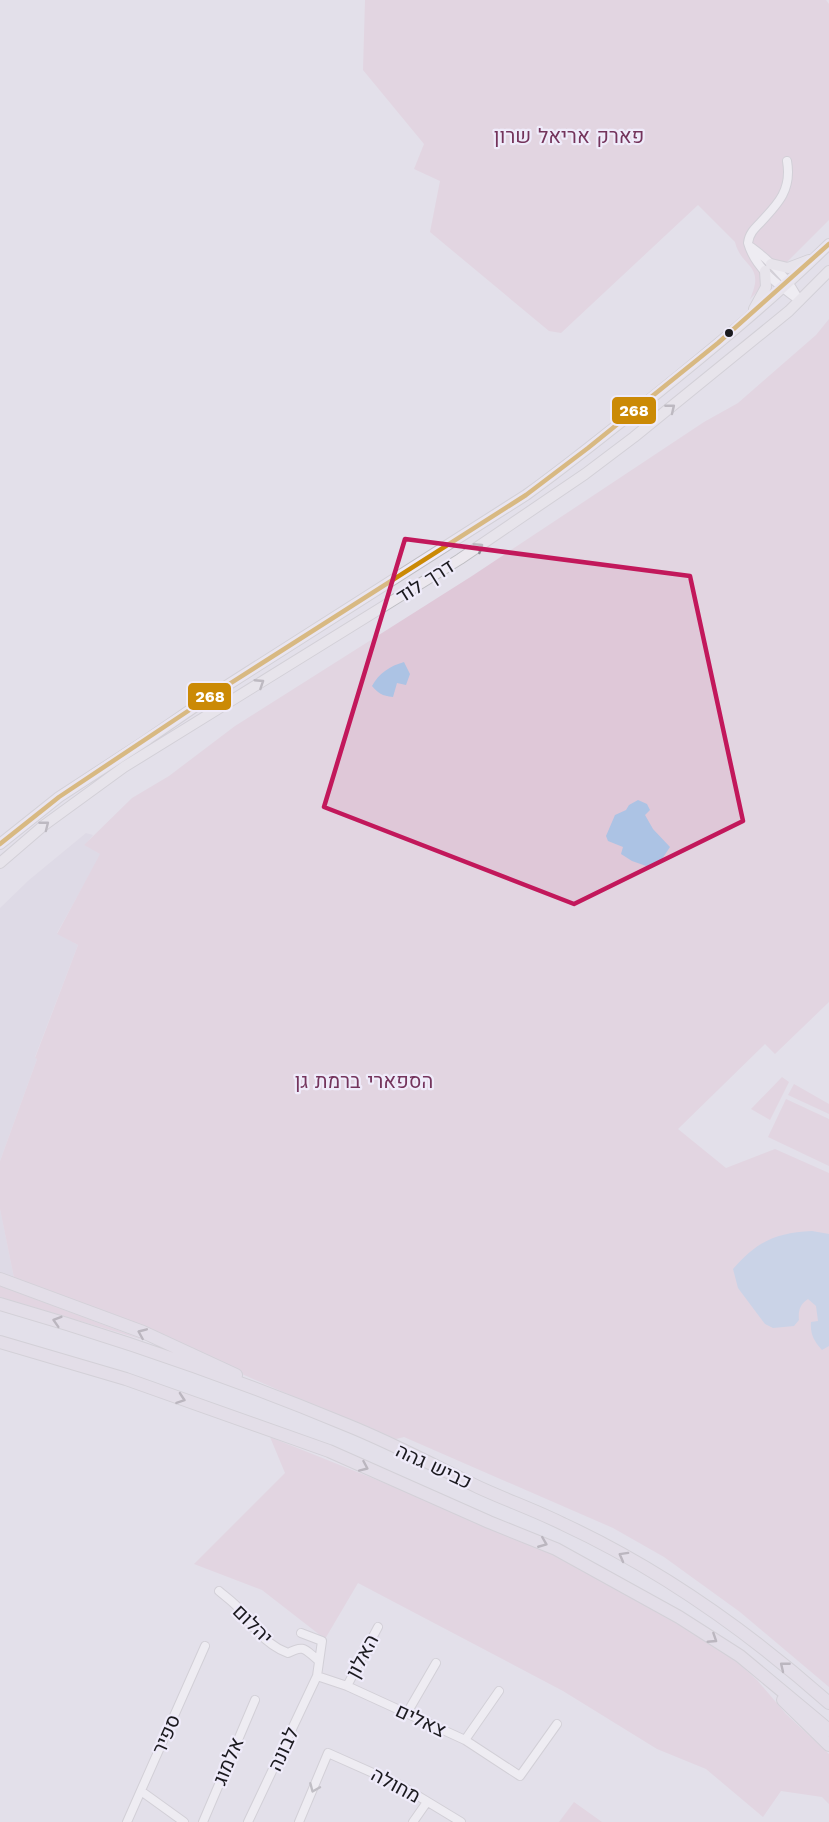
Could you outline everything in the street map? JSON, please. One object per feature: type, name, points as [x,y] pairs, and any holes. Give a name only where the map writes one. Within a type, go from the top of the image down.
[{"type":"highway","points":[[0,1279],[142,1332],[349,1425]]},
{"type":"highway","name":"כביש גהה","points":[[0,1304],[126,1342],[349,1425],[498,1496],[564,1524],[627,1558],[689,1596],[749,1637],[829,1703]]},
{"type":"highway","name":"כביש גהה","points":[[0,1342],[126,1379],[329,1451],[556,1548],[679,1617],[740,1656],[829,1730]]},
{"type":"highway","points":[[0,1350],[126,1379]]},
{"type":"highway","points":[[763,1676],[791,1709],[829,1745]]},
{"type":"main road","name":"דרך לוד","points":[[0,843],[59,797],[148,740],[212,695],[526,495],[568,465],[744,324],[829,244]]},
{"type":"main road","points":[[744,324],[765,292],[768,267],[788,268],[817,256]]},
{"type":"main road","name":"דרך לוד","points":[[0,862],[43,826],[124,767],[460,559],[550,499],[634,437],[800,300],[829,271]]},
{"type":"street","points":[[787,161],[789,177],[782,197],[775,208],[750,234],[748,245],[800,300]]},
{"type":"street","name":"יהלום","points":[[219,1591],[240,1610],[258,1632],[282,1651],[288,1653],[300,1647],[304,1648],[319,1661]]},
{"type":"street","name":"האלון","points":[[347,1686],[378,1627]]},
{"type":"street","points":[[301,1633],[322,1641],[319,1661]]},
{"type":"street","name":"ספיר","points":[[127,1822],[205,1646]]},
{"type":"street","name":"לבונה","points":[[248,1822],[317,1676],[319,1661]]},
{"type":"street","points":[[407,1713],[436,1663]]},
{"type":"street","name":"צאלים","points":[[317,1676],[347,1686],[465,1740],[520,1776],[557,1724]]},
{"type":"street","points":[[465,1740],[499,1691]]},
{"type":"street","name":"אלמוג","points":[[203,1822],[255,1700]]},
{"type":"street","name":"מחולה","points":[[299,1822],[328,1753],[400,1785],[461,1822]]},
{"type":"street","points":[[141,1791],[184,1822]]},
{"type":"street","points":[[413,1822],[427,1802]]},
{"type":"highlighted area","points":[[405,539],[690,576],[743,821],[574,904],[324,807]]},
{"type":"shaded area","points":[[86,833],[93,835],[85,845],[101,854],[57,933],[78,945],[35,1057],[37,1059],[0,1161],[0,908],[29,880]]},
{"type":"shaded area","points":[[0,1208],[14,1278],[0,1276]]},
{"type":"green space","name":"פארק אריאל שרון","points":[[365,0],[826,0],[829,4],[829,220],[750,299],[754,288],[754,272],[742,257],[735,242],[698,205],[561,333],[549,331],[430,232],[440,181],[414,169],[424,144],[363,70]]},
{"type":"green space","name":"הספארי ברמת גן","points":[[829,319],[829,1002],[775,1054],[765,1044],[678,1129],[726,1168],[775,1149],[829,1173],[829,1687],[740,1612],[664,1557],[613,1528],[404,1437],[392,1440],[217,1363],[14,1278],[0,1209],[0,1161],[37,1059],[35,1058],[78,945],[57,934],[100,854],[84,845],[132,798],[169,776],[235,726],[472,576],[704,422],[738,403],[816,335]]},
{"type":"green space","points":[[782,1077],[789,1082],[770,1120],[751,1109]]},
{"type":"green space","points":[[794,1084],[829,1104],[829,1114],[788,1095]]},
{"type":"green space","points":[[786,1099],[829,1119],[829,1166],[768,1137]]},
{"type":"green space","points":[[0,1286],[147,1341],[0,1297]]},
{"type":"green space","points":[[270,1437],[568,1559],[727,1653],[757,1680],[786,1714],[829,1754],[829,1804],[822,1797],[781,1791],[763,1817],[706,1769],[657,1749],[563,1691],[358,1583],[325,1639],[262,1590],[194,1564],[285,1473]]},
{"type":"green space","points":[[574,1802],[602,1822],[559,1822]]},
{"type":"water","points":[[404,662],[410,674],[406,685],[397,683],[393,697],[376,691],[372,686],[378,677]]},
{"type":"water","points":[[638,800],[647,804],[650,810],[645,815],[653,829],[670,847],[662,859],[649,867],[621,854],[623,847],[608,841],[606,836],[615,815],[626,810],[629,805]]},
{"type":"water","points":[[812,1231],[829,1234],[829,1346],[822,1350],[811,1330],[811,1322],[818,1321],[816,1306],[808,1299],[801,1305],[799,1320],[794,1326],[773,1328],[765,1324],[738,1288],[733,1269],[742,1259],[768,1240],[788,1234]]},
{"type":"transit line","name":"268","points":[[0,844],[59,797],[212,695],[526,495],[718,343],[829,244]]}]
